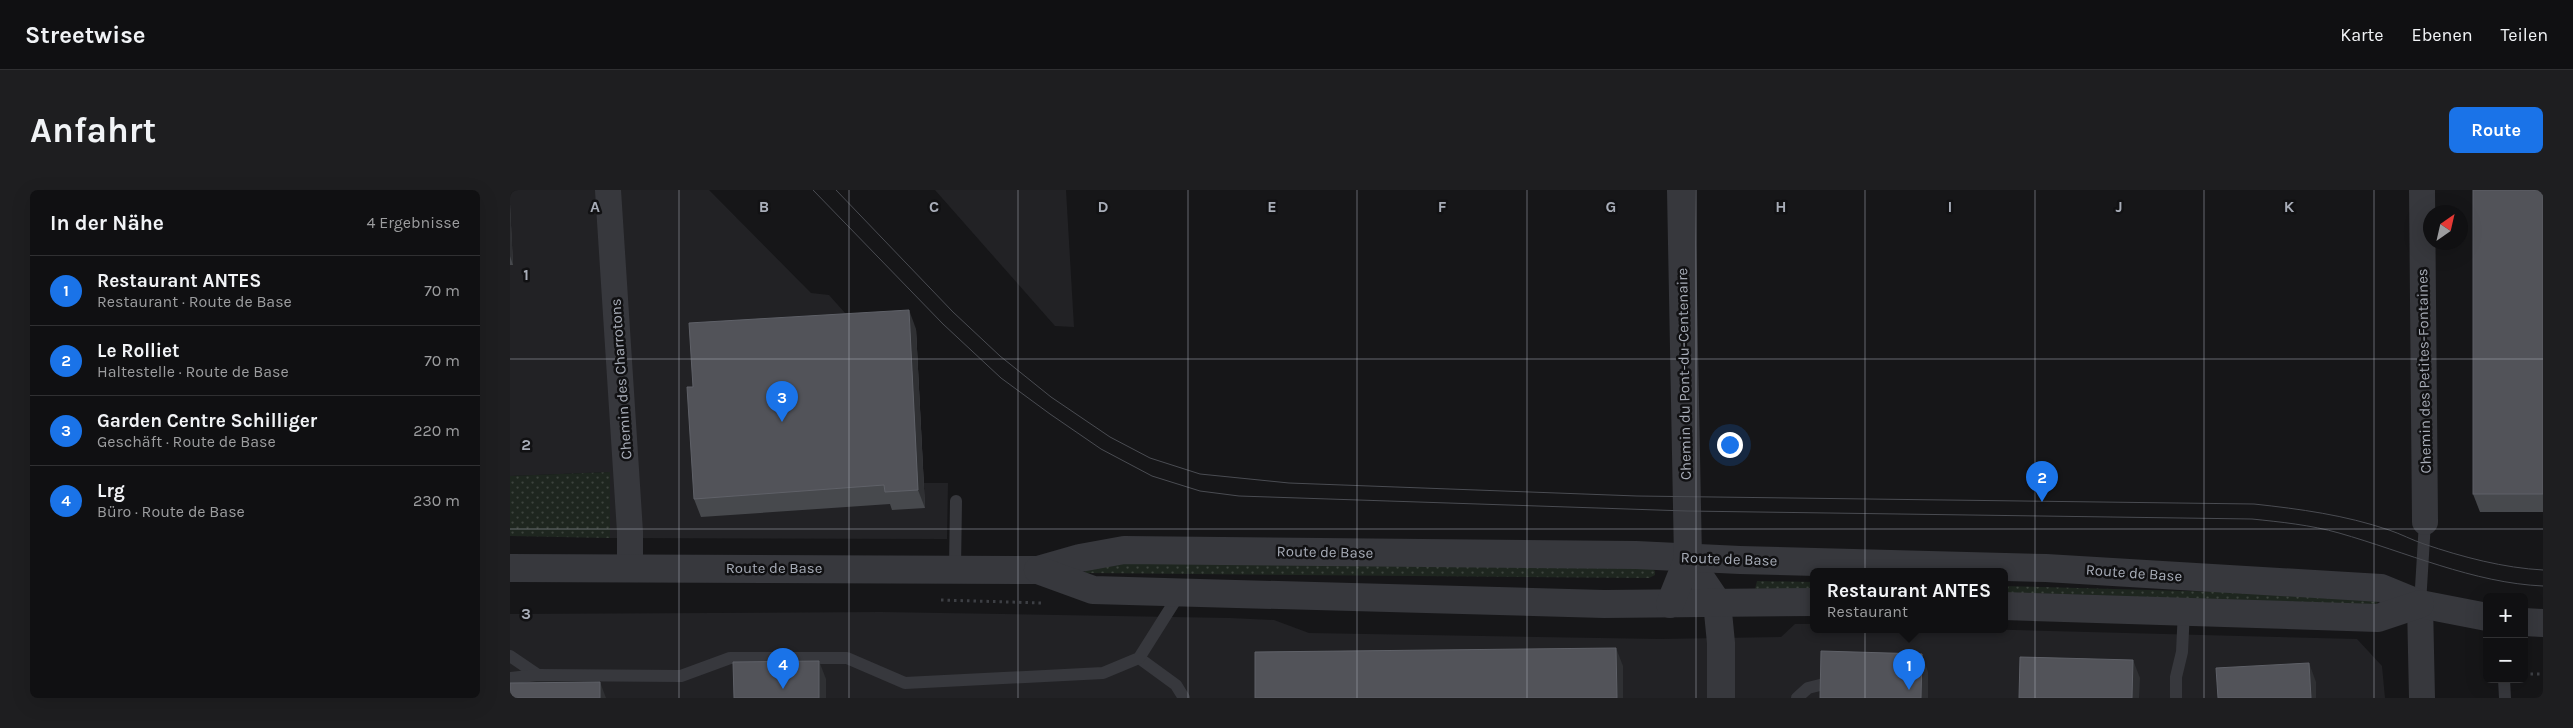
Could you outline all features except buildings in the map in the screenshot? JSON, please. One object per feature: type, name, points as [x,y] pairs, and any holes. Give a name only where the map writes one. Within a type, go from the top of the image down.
[{"type":"street","name":"Chemin des Charrotons","points":[[608,190],[630,523],[630,568]]},
{"type":"street","name":"Chemin du Pont-du-Centenaire","points":[[1681,190],[1688,558]]},
{"type":"street","name":"Chemin des Petites-Fontaines","points":[[2422,190],[2426,522]]},
{"type":"street","name":"Route de Base","points":[[510,568],[1038,570],[1080,558],[1124,550],[1636,555],[1740,560],[2046,568],[2381,588],[2420,604],[2483,616]]},
{"type":"street","points":[[1688,558],[1717,602],[1721,698]]},
{"type":"street","points":[[1670,604],[1688,558]]},
{"type":"street","points":[[1717,602],[1740,560]]},
{"type":"street","name":"Route de Base","points":[[1038,570],[1093,590],[1670,604],[1810,602]]},
{"type":"street","name":"Route de Base","points":[[2008,606],[2184,610],[2378,618],[2420,604]]},
{"type":"street","points":[[2420,604],[2422,698]]},
{"type":"street","points":[[2528,622],[2543,623]]},
{"type":"lane","points":[[954,569],[956,501]]},
{"type":"lane","points":[[2420,604],[2426,522]]},
{"type":"lane","points":[[510,678],[538,675],[681,676],[730,658],[847,658],[905,683],[1103,673],[1139,658],[1180,593]]},
{"type":"lane","points":[[2176,698],[2176,677],[2182,652],[2184,610]]},
{"type":"lane","points":[[510,656],[538,675]]},
{"type":"lane","points":[[1139,658],[1176,685],[1184,698]]},
{"type":"lane","points":[[2504,683],[2505,698]]},
{"type":"lane","points":[[1797,698],[1808,688],[1824,684]]},
{"type":"path","points":[[2528,674],[2543,674]]},
{"type":"shaded area","points":[[510,190],[709,190],[811,293],[829,295],[862,332],[916,329],[924,483],[948,483],[947,539],[610,538],[610,472],[510,476]]},
{"type":"shaded area","points":[[935,190],[1066,190],[1074,327],[1055,326]]},
{"type":"shaded area","points":[[610,472],[610,538],[510,536],[510,476]]},
{"type":"shaded area","points":[[1114,560],[1649,567],[1655,571],[1655,575],[1649,578],[1085,573],[1086,565]]},
{"type":"shaded area","points":[[1757,581],[1810,582],[1810,593],[1755,589]]},
{"type":"shaded area","points":[[2008,586],[2369,596],[2378,601],[2376,606],[2008,598]]},
{"type":"shaded area","points":[[881,612],[1230,618],[1274,620],[1309,633],[1660,639],[1781,637],[1795,624],[1810,624],[1810,633],[2008,633],[2008,630],[2357,639],[2382,666],[2385,698],[510,698],[510,614]]},
{"type":"tram line","points":[[813,190],[943,324],[1001,378],[1101,449],[1152,476],[1200,491],[1239,496],[1687,511],[2252,519],[2328,530],[2465,573],[2517,584],[2543,586]]},
{"type":"tram line","points":[[836,190],[953,312],[1000,356],[1051,397],[1110,437],[1150,458],[1200,474],[1289,483],[1637,496],[2254,504],[2339,516],[2389,530],[2424,544],[2468,557],[2513,567],[2543,570]]},
{"type":"place","name":"Garden Centre Schilliger","points":[[782,422]]},
{"type":"place","name":"Le Rolliet","points":[[2042,502]]},
{"type":"place","name":"Lrg","points":[[783,689]]},
{"type":"place","name":"Restaurant ANTES","points":[[1909,690]]}]
